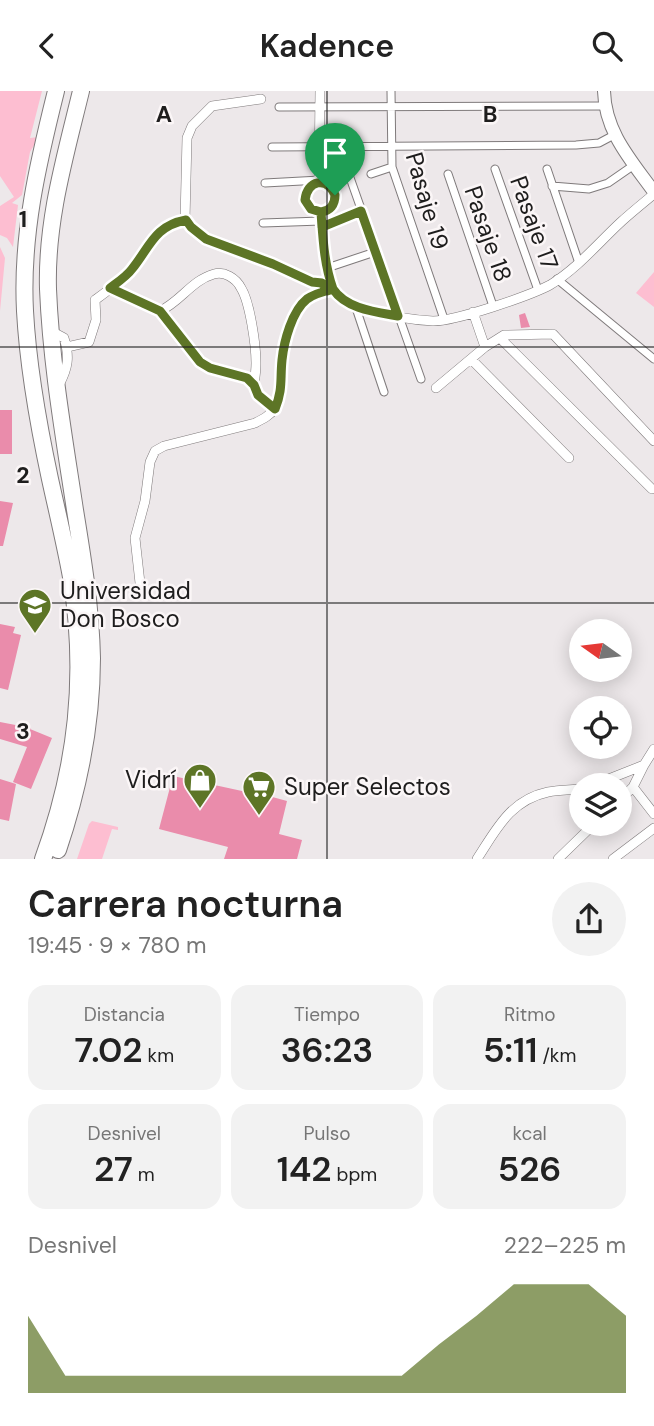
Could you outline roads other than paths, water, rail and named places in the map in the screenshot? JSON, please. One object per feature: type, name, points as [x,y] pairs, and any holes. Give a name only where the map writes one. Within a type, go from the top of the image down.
[{"type":"highway","points":[[43,859],[61,807],[73,750],[79,677],[71,578],[31,379],[25,308],[31,202],[56,91]]},
{"type":"highway","points":[[55,859],[82,759],[88,721],[92,659],[87,584],[57,390],[48,288],[55,198],[81,91]]},
{"type":"street","points":[[320,91],[320,181]]},
{"type":"street","name":"Pasaje 19","points":[[391,91],[392,167],[444,320]]},
{"type":"street","points":[[261,99],[212,106],[192,126],[187,138],[186,220],[191,227],[206,239],[312,282],[322,283],[348,304],[398,316],[436,321],[493,306],[538,290],[557,279],[579,263],[654,193],[614,135],[605,106],[604,91]]},
{"type":"street","points":[[279,107],[605,106]]},
{"type":"street","points":[[272,147],[576,145],[599,143],[614,135]]},
{"type":"street","points":[[552,186],[589,189],[608,183],[634,165]]},
{"type":"street","points":[[371,174],[392,167]]},
{"type":"street","name":"Pasaje 17","points":[[495,169],[538,290]]},
{"type":"street","points":[[547,169],[579,263]]},
{"type":"street","points":[[348,172],[421,379]]},
{"type":"street","name":"Pasaje 18","points":[[448,174],[493,306]]},
{"type":"street","points":[[320,181],[310,187],[305,200],[321,220],[330,290]]},
{"type":"street","points":[[265,183],[320,181],[330,186],[335,195],[333,206],[321,220]]},
{"type":"street","points":[[262,223],[321,220],[361,211]]},
{"type":"street","points":[[67,347],[89,342],[96,320],[95,300],[131,272],[160,231],[172,223],[186,220]]},
{"type":"street","points":[[327,268],[375,252]]},
{"type":"street","points":[[160,311],[171,306],[206,277],[216,273],[235,281],[242,288],[251,322],[256,362],[254,385]]},
{"type":"street","points":[[557,279],[654,359]]},
{"type":"street","points":[[110,288],[160,311],[200,362],[210,368],[247,378],[258,395],[275,409]]},
{"type":"street","points":[[140,583],[135,538],[145,501],[150,462],[155,451],[164,446],[266,418],[275,409],[281,395],[284,342],[290,327],[306,300],[330,290]]},
{"type":"street","points":[[355,305],[383,392]]},
{"type":"street","points":[[473,312],[485,347]]},
{"type":"street","points":[[51,331],[64,338],[67,347],[67,369],[57,390]]},
{"type":"street","points":[[436,388],[485,347],[504,335],[553,334],[654,441]]},
{"type":"street","points":[[500,338],[652,489]]},
{"type":"street","points":[[471,359],[569,458]]},
{"type":"street","points":[[654,750],[633,787],[654,814]]},
{"type":"street","points":[[624,773],[644,765]]},
{"type":"street","points":[[477,859],[506,814],[525,800],[546,793],[569,790]]},
{"type":"street","points":[[613,859],[654,828]]},
{"type":"street","points":[[558,859],[582,836]]},
{"type":"place","name":"Universidad Don Bosco","points":[[35,635]]},
{"type":"place","name":"Vidrí","points":[[200,810]]},
{"type":"place","name":"Super Selectos","points":[[259,817]]}]
